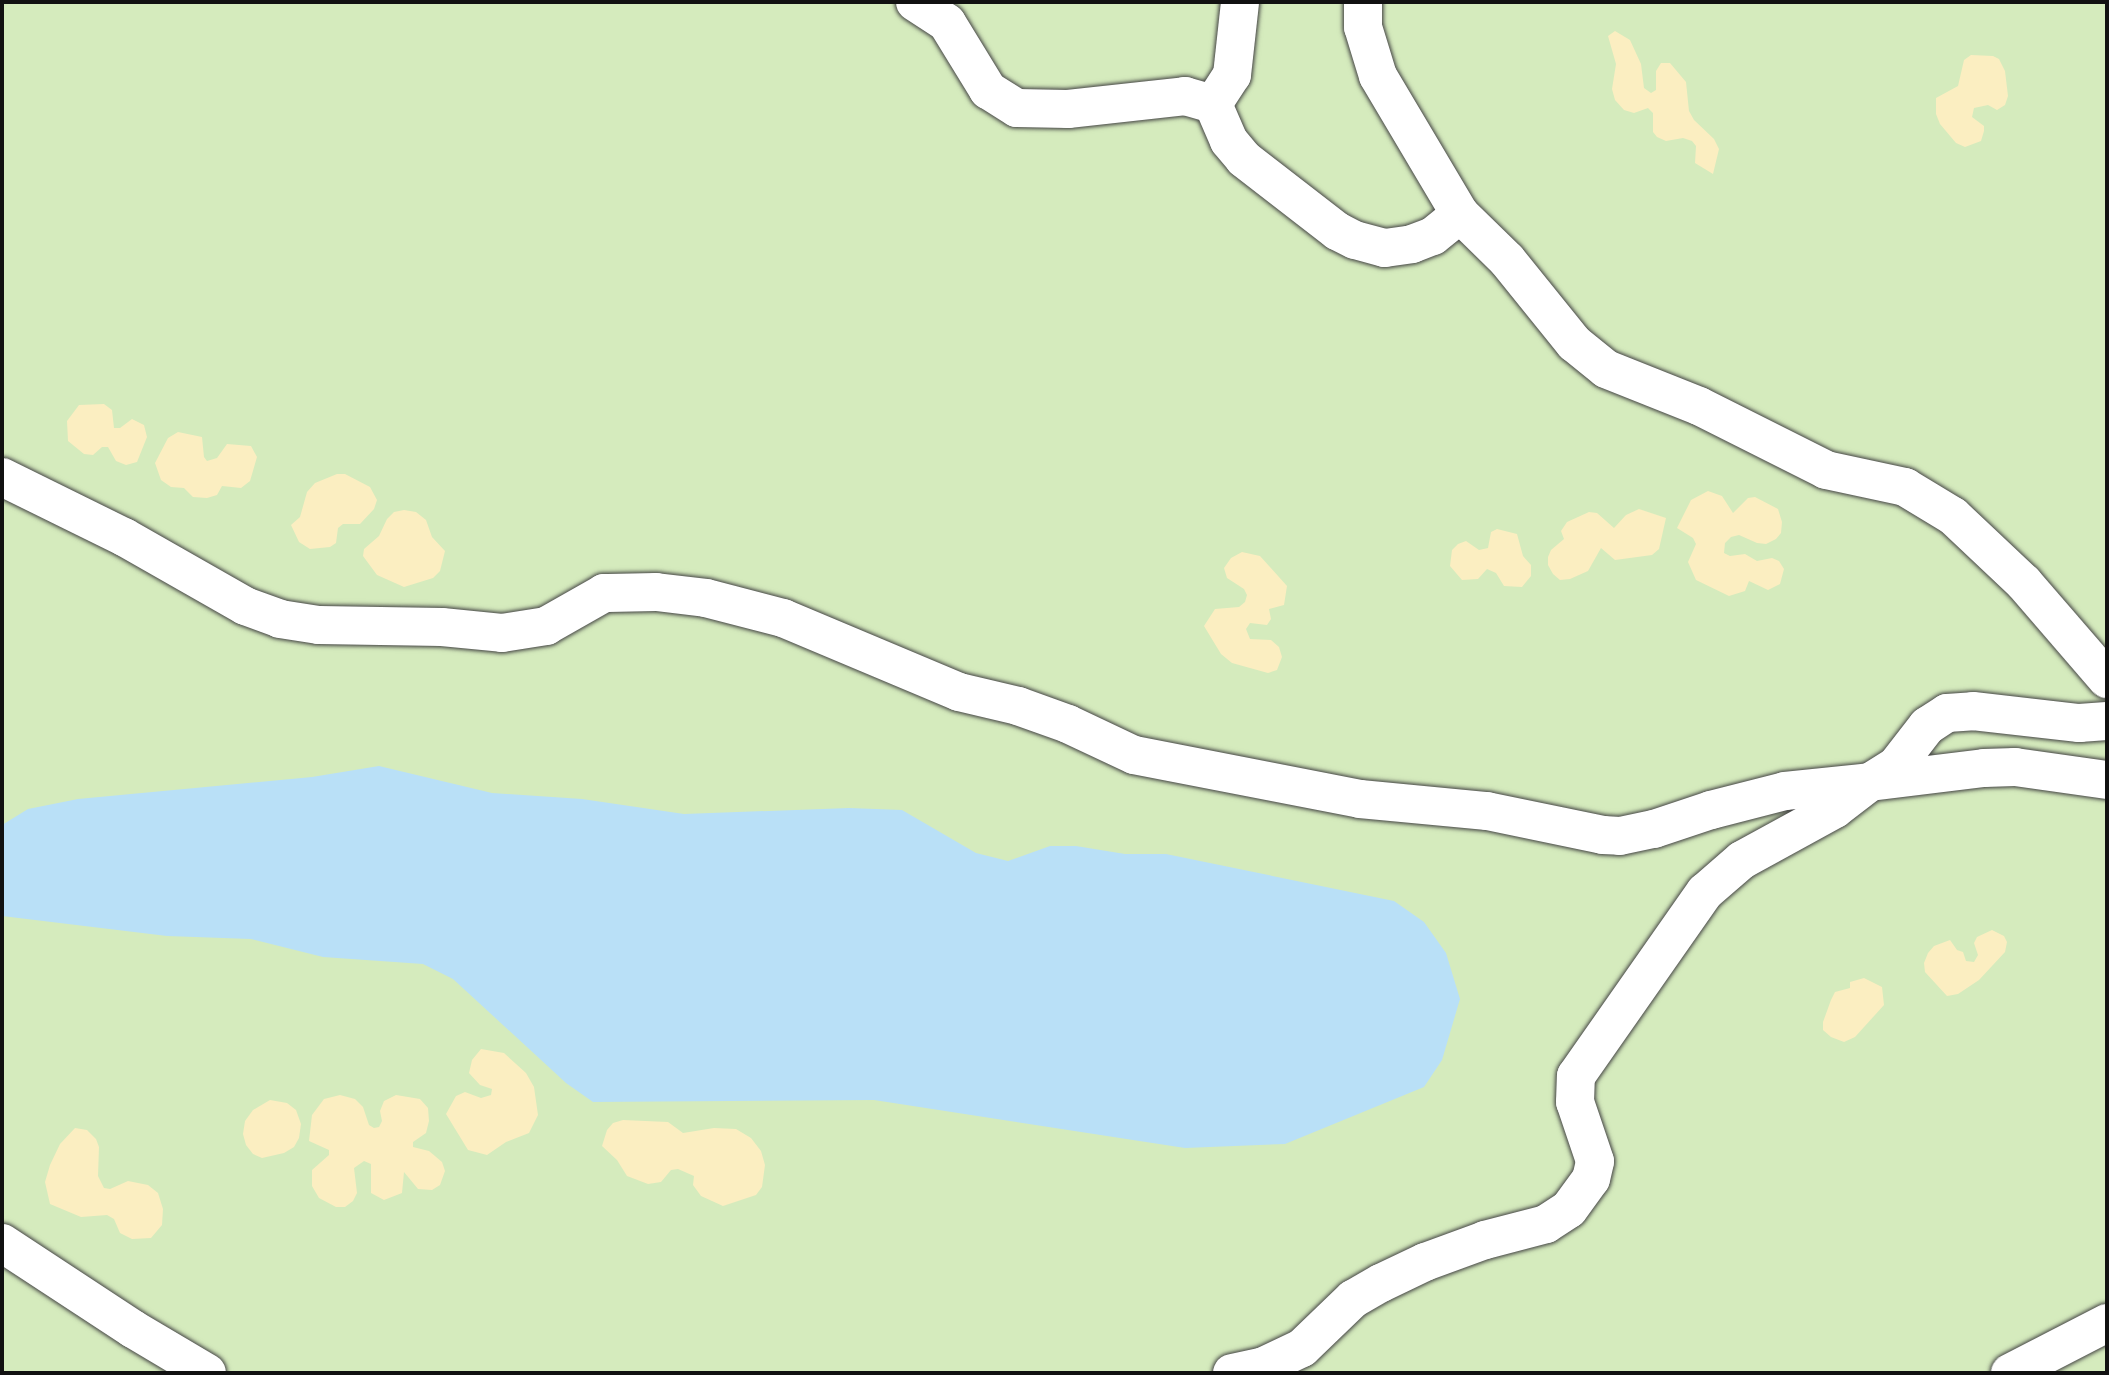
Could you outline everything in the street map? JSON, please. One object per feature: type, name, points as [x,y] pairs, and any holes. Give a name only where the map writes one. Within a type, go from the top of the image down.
[{"type":"lane","points":[[915,2],[947,23],[988,90],[1017,108],[1068,110],[1185,96],[1213,104]]},
{"type":"lane","points":[[1213,104],[1232,75],[1240,2]]},
{"type":"lane","points":[[1363,2],[1363,27],[1378,76],[1460,214],[1507,260],[1574,344],[1606,369],[1699,406],[1826,470],[1905,487],[1953,516],[2024,583],[2107,680]]},
{"type":"lane","points":[[1213,104],[1228,141],[1244,159],[1337,231],[1355,240],[1385,248],[1412,244],[1433,236],[1460,214]]},
{"type":"lane","points":[[2,477],[124,537],[245,606],[280,619],[319,625],[442,626],[502,633],[546,626],[583,603],[613,592],[656,592],[706,598],[783,618],[959,692],[1018,706],[1068,724],[1133,754],[1360,799],[1525,817],[1585,833],[1620,836],[1654,830],[1711,810],[1785,791],[2015,767],[2107,780]]},
{"type":"lane","points":[[1232,1373],[1264,1366],[1302,1348],[1353,1298],[1381,1283],[1425,1262],[1485,1240],[1546,1224],[1569,1209],[1591,1179],[1595,1161],[1574,1102],[1576,1076],[1590,1052],[1712,884],[1742,860],[1835,809],[1896,766],[1927,726],[1947,713],[1973,711],[2078,723],[2107,721]]},
{"type":"lane","points":[[2,1243],[132,1329],[207,1373]]},
{"type":"lane","points":[[2010,1373],[2107,1323]]},
{"type":"green space","points":[[2,2],[2107,2],[2107,1373],[2,1373]]},
{"type":"sand","points":[[1615,31],[1630,40],[1641,64],[1644,88],[1651,93],[1656,90],[1656,71],[1661,63],[1670,63],[1686,82],[1689,111],[1694,120],[1714,139],[1719,149],[1713,174],[1695,163],[1696,146],[1692,141],[1683,138],[1666,141],[1657,137],[1653,132],[1653,113],[1648,108],[1634,113],[1624,110],[1615,100],[1612,89],[1616,64],[1608,36]]},
{"type":"sand","points":[[1971,55],[1993,56],[1999,59],[2005,71],[2008,96],[2005,105],[1997,110],[1988,105],[1974,108],[1972,117],[1984,126],[1984,131],[1981,141],[1965,147],[1956,143],[1940,124],[1936,114],[1936,98],[1958,86],[1964,60]]},
{"type":"sand","points":[[104,404],[112,410],[114,428],[120,428],[132,419],[144,425],[147,437],[137,462],[126,465],[116,461],[108,447],[102,447],[93,455],[84,454],[68,441],[67,421],[79,405]]},
{"type":"sand","points":[[178,432],[202,437],[204,457],[207,461],[217,458],[227,444],[251,446],[257,457],[250,481],[241,488],[222,486],[217,495],[207,498],[193,497],[184,488],[171,487],[161,480],[155,463],[168,438]]},
{"type":"sand","points":[[337,474],[345,474],[370,487],[377,500],[374,509],[360,524],[343,524],[338,528],[336,543],[330,547],[310,549],[299,542],[291,525],[300,517],[307,492],[315,483]]},
{"type":"sand","points":[[1708,491],[1722,496],[1733,513],[1748,498],[1755,497],[1778,509],[1782,522],[1781,533],[1776,539],[1766,544],[1739,535],[1731,537],[1725,543],[1724,553],[1730,556],[1745,554],[1757,561],[1772,558],[1779,561],[1784,569],[1780,584],[1768,590],[1749,581],[1745,591],[1729,596],[1696,580],[1688,562],[1696,544],[1693,538],[1677,528],[1691,500]]},
{"type":"sand","points":[[1639,509],[1666,518],[1659,549],[1652,555],[1615,560],[1601,548],[1588,571],[1570,579],[1560,580],[1553,574],[1548,565],[1548,557],[1551,550],[1564,539],[1561,531],[1567,522],[1589,512],[1597,513],[1614,528],[1626,515]]},
{"type":"sand","points":[[394,512],[416,512],[426,520],[432,537],[445,551],[440,571],[433,578],[404,587],[377,575],[363,556],[364,549],[379,536],[387,519]]},
{"type":"sand","points":[[1497,529],[1517,534],[1523,556],[1531,565],[1531,576],[1522,587],[1504,586],[1496,573],[1487,569],[1478,579],[1462,580],[1450,566],[1452,550],[1458,544],[1466,541],[1479,550],[1488,548],[1491,532]]},
{"type":"sand","points":[[1242,552],[1260,556],[1287,586],[1284,605],[1269,609],[1271,619],[1267,625],[1250,623],[1246,629],[1250,639],[1271,640],[1279,647],[1282,657],[1277,670],[1268,673],[1232,663],[1221,654],[1204,626],[1215,609],[1239,607],[1245,602],[1247,595],[1244,589],[1227,578],[1224,568],[1231,558]]},
{"type":"sand","points":[[1992,930],[2004,936],[2007,942],[2005,952],[1979,980],[1958,994],[1947,996],[1925,972],[1924,963],[1928,953],[1934,946],[1950,940],[1957,950],[1963,952],[1966,961],[1974,962],[1978,955],[1974,943],[1977,937]]},
{"type":"sand","points":[[1864,978],[1882,987],[1884,1005],[1855,1037],[1844,1042],[1831,1037],[1823,1030],[1823,1022],[1835,992],[1850,988],[1850,982]]},
{"type":"sand","points":[[481,1049],[504,1053],[526,1073],[534,1087],[538,1115],[529,1133],[506,1142],[487,1155],[468,1150],[446,1114],[456,1096],[465,1092],[481,1098],[491,1095],[492,1089],[480,1085],[469,1073],[472,1060]]},
{"type":"sand","points":[[340,1095],[355,1099],[363,1107],[369,1125],[374,1128],[379,1127],[382,1121],[380,1111],[384,1101],[396,1095],[420,1099],[428,1108],[429,1121],[426,1133],[413,1142],[413,1147],[429,1151],[442,1162],[445,1171],[440,1185],[432,1190],[418,1189],[404,1172],[402,1193],[384,1200],[371,1193],[371,1164],[364,1161],[354,1168],[357,1193],[353,1201],[345,1207],[336,1207],[319,1198],[312,1186],[312,1170],[329,1155],[329,1150],[309,1141],[312,1115],[324,1099]]},
{"type":"sand","points":[[270,1100],[287,1103],[296,1110],[301,1124],[299,1138],[294,1147],[284,1153],[262,1158],[253,1154],[246,1145],[243,1134],[245,1121],[253,1110]]},
{"type":"sand","points":[[623,1120],[668,1122],[683,1133],[714,1128],[736,1129],[751,1138],[761,1151],[765,1165],[762,1187],[756,1195],[723,1206],[701,1196],[693,1185],[694,1176],[678,1169],[671,1170],[661,1182],[648,1184],[627,1176],[617,1160],[602,1146],[607,1130],[613,1123]]},
{"type":"sand","points":[[75,1128],[87,1130],[96,1139],[99,1147],[98,1176],[104,1188],[110,1189],[128,1181],[148,1185],[158,1193],[163,1209],[162,1225],[151,1238],[132,1239],[120,1233],[114,1219],[107,1215],[81,1217],[50,1204],[45,1182],[50,1165],[60,1144]]},
{"type":"water","points":[[379,766],[492,793],[582,799],[684,814],[849,808],[902,810],[976,853],[1008,861],[1050,846],[1076,846],[1125,854],[1166,854],[1394,901],[1424,922],[1446,953],[1460,999],[1442,1060],[1424,1087],[1285,1144],[1185,1148],[874,1100],[593,1102],[566,1083],[453,979],[423,964],[323,957],[251,939],[167,936],[2,916],[2,825],[28,809],[78,799],[312,777]]}]
